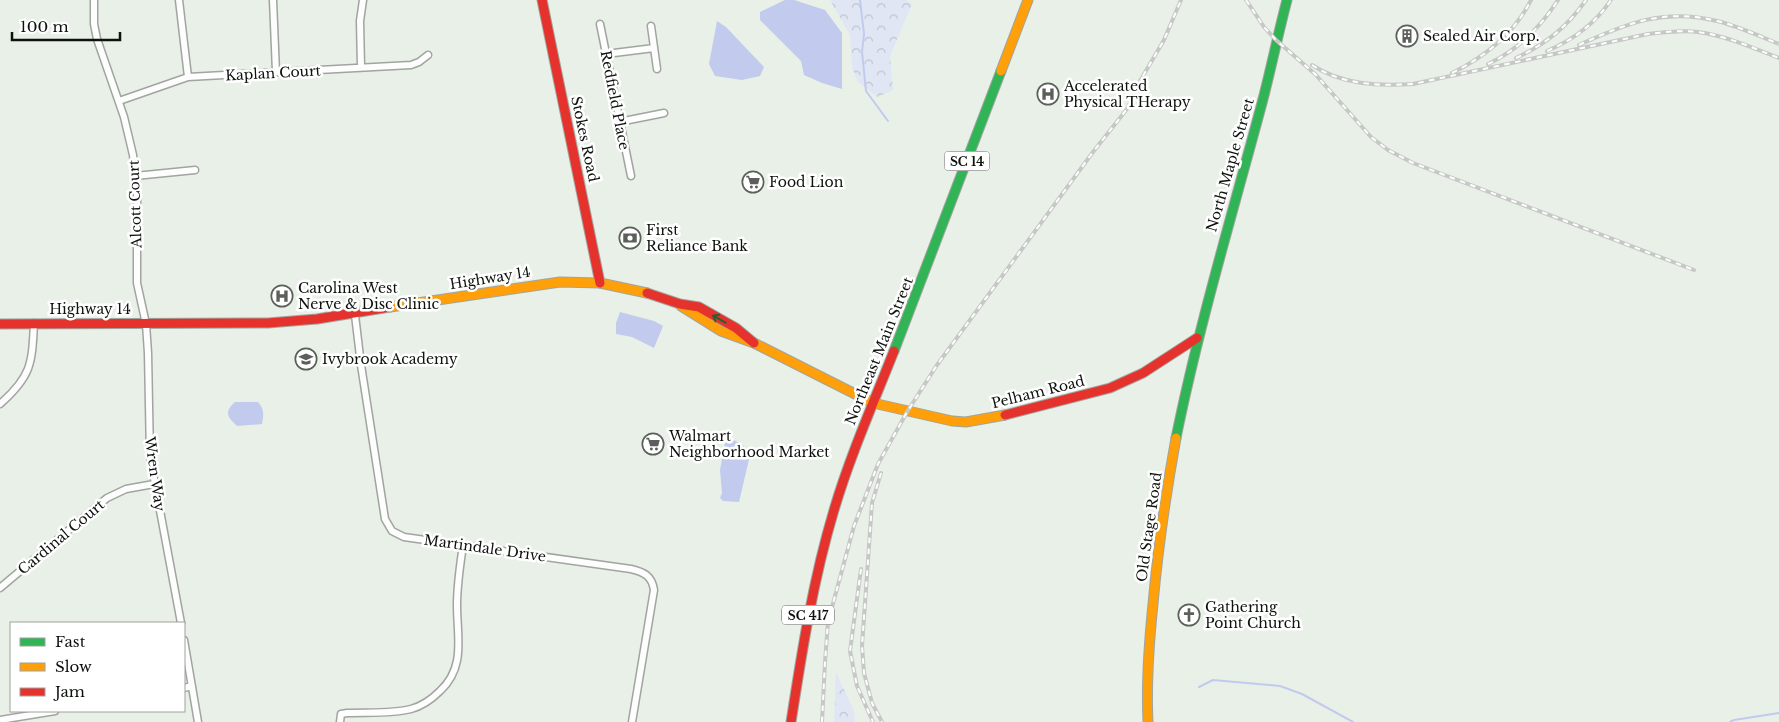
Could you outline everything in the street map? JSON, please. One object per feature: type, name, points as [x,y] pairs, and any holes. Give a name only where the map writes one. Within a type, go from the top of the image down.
[{"type":"main road","name":"Stokes Road","points":[[542,0],[600,283]]},
{"type":"main road","name":"Northeast Main Street","points":[[791,722],[805,630],[821,554],[847,469],[912,309],[1028,0]]},
{"type":"main road","name":"North Maple Street","points":[[1197,338],[1218,254],[1263,100],[1287,0]]},
{"type":"main road","name":"Highway 14","points":[[0,324],[268,323],[317,320],[532,285],[560,282],[600,283],[643,292],[680,304],[699,307],[736,328],[754,343],[873,404]]},
{"type":"main road","name":"Pelham Road","points":[[873,404],[952,422],[966,422],[996,417],[1110,388],[1143,373],[1197,338]]},
{"type":"main road","name":"Old Stage Road","points":[[1148,722],[1148,672],[1157,560],[1175,444],[1197,338]]},
{"type":"street","name":"Alcott Court","points":[[94,0],[94,24],[97,39],[119,101],[133,154],[137,283],[146,324]]},
{"type":"street","points":[[179,0],[188,78]]},
{"type":"street","points":[[273,0],[276,72]]},
{"type":"street","points":[[361,67],[360,21],[363,0]]},
{"type":"street","name":"Redfield Place","points":[[600,24],[631,176]]},
{"type":"street","points":[[651,26],[657,69]]},
{"type":"street","points":[[606,54],[654,48]]},
{"type":"street","name":"Kaplan Court","points":[[119,101],[188,78],[410,65],[419,62],[428,55]]},
{"type":"street","points":[[619,122],[664,113]]},
{"type":"street","points":[[135,176],[195,170]]},
{"type":"street","name":"Martindale Drive","points":[[355,314],[361,365],[386,521],[392,531],[399,536],[631,569],[650,577],[654,590],[632,722]]},
{"type":"street","points":[[0,404],[20,385],[29,368],[33,354],[34,323]]},
{"type":"street","name":"Wren Way","points":[[146,324],[149,438],[154,484],[180,622]]},
{"type":"street","name":"Cardinal Court","points":[[0,588],[107,498],[126,489],[154,484]]},
{"type":"street","points":[[340,722],[340,714],[402,711],[417,707],[436,695],[448,682],[456,669],[459,654],[457,593],[463,545]]},
{"type":"street","points":[[185,646],[198,722]]},
{"type":"street","points":[[185,688],[192,686]]},
{"type":"street","points":[[0,720],[49,712]]},
{"type":"green space","points":[[830,0],[906,0],[912,4],[890,56],[893,90],[877,97],[858,82],[852,68],[850,35]]},
{"type":"green space","points":[[836,672],[854,711],[855,722],[834,722]]},
{"type":"water","points":[[785,0],[794,0],[825,10],[842,33],[842,89],[804,75],[801,61],[760,20],[760,12]]},
{"type":"water","points":[[717,21],[726,27],[764,67],[760,76],[742,80],[715,76],[709,64]]},
{"type":"water","points":[[620,312],[654,321],[663,326],[654,348],[632,337],[616,334],[616,323]]},
{"type":"water","points":[[235,402],[258,402],[263,412],[262,424],[237,426],[228,414],[229,409]]},
{"type":"water","points":[[726,436],[751,451],[739,502],[723,501],[720,498],[722,493],[720,470]]},
{"type":"waterway","points":[[860,0],[864,34],[862,52],[866,91],[888,121]]},
{"type":"waterway","points":[[1199,687],[1213,680],[1280,686],[1302,694],[1353,722]]},
{"type":"waterway","points":[[1730,722],[1779,713]]},
{"type":"railway","points":[[822,722],[828,622],[854,526],[878,464],[907,412],[937,365],[1093,152],[1127,109],[1140,81],[1164,40],[1181,0]]},
{"type":"railway","points":[[1246,0],[1264,27],[1276,40],[1315,74],[1371,137],[1388,150],[1413,163],[1694,270]]},
{"type":"railway","points":[[1452,73],[1498,43],[1516,23],[1531,0]]},
{"type":"railway","points":[[1488,64],[1509,52],[1528,37],[1544,20],[1558,0]]},
{"type":"railway","points":[[1516,58],[1537,47],[1555,34],[1586,0]]},
{"type":"railway","points":[[1547,51],[1566,42],[1591,24],[1611,0]]},
{"type":"railway","points":[[1579,45],[1630,24],[1663,17],[1680,16],[1698,17],[1725,23],[1779,44]]},
{"type":"railway","points":[[1312,65],[1336,77],[1361,83],[1413,84],[1648,34],[1680,31],[1719,36],[1779,58]]},
{"type":"railway","points":[[881,473],[872,503],[862,646],[864,673],[872,703],[882,722]]},
{"type":"railway","points":[[861,569],[850,651],[857,686],[873,722]]},
{"type":"traffic: fast","points":[[1176,438],[1205,312],[1262,103],[1287,0]]},
{"type":"traffic: fast","points":[[894,351],[1001,71]]},
{"type":"traffic: slow","points":[[1001,71],[1028,0]]},
{"type":"traffic: slow","points":[[390,307],[560,282],[600,283],[647,293]]},
{"type":"traffic: slow","points":[[681,306],[721,331],[754,343],[873,403],[952,421],[966,422],[1005,415]]},
{"type":"traffic: slow","points":[[1148,722],[1147,692],[1150,633],[1163,521],[1176,438]]},
{"type":"traffic: jam","points":[[542,0],[600,283]]},
{"type":"traffic: jam","points":[[647,293],[680,304],[699,307],[736,328],[754,343]]},
{"type":"traffic: jam","points":[[0,324],[268,323],[317,319],[390,307]]},
{"type":"traffic: jam","points":[[1005,415],[1110,388],[1143,373],[1197,338]]},
{"type":"traffic: jam","points":[[791,722],[809,616],[834,510],[862,430],[894,351]]},
{"type":"place","name":"Sealed Air Corp.","points":[[1407,36]]},
{"type":"place","name":"Accelerated Physical THerapy","points":[[1048,94]]},
{"type":"place","name":"Food Lion","points":[[753,182]]},
{"type":"place","name":"First Reliance Bank","points":[[630,238]]},
{"type":"place","name":"Carolina West Nerve & Disc Clinic","points":[[282,296]]},
{"type":"place","name":"Ivybrook Academy","points":[[306,359]]},
{"type":"place","name":"Walmart Neighborhood Market","points":[[653,444]]},
{"type":"place","name":"Gathering Point Church","points":[[1189,615]]}]
